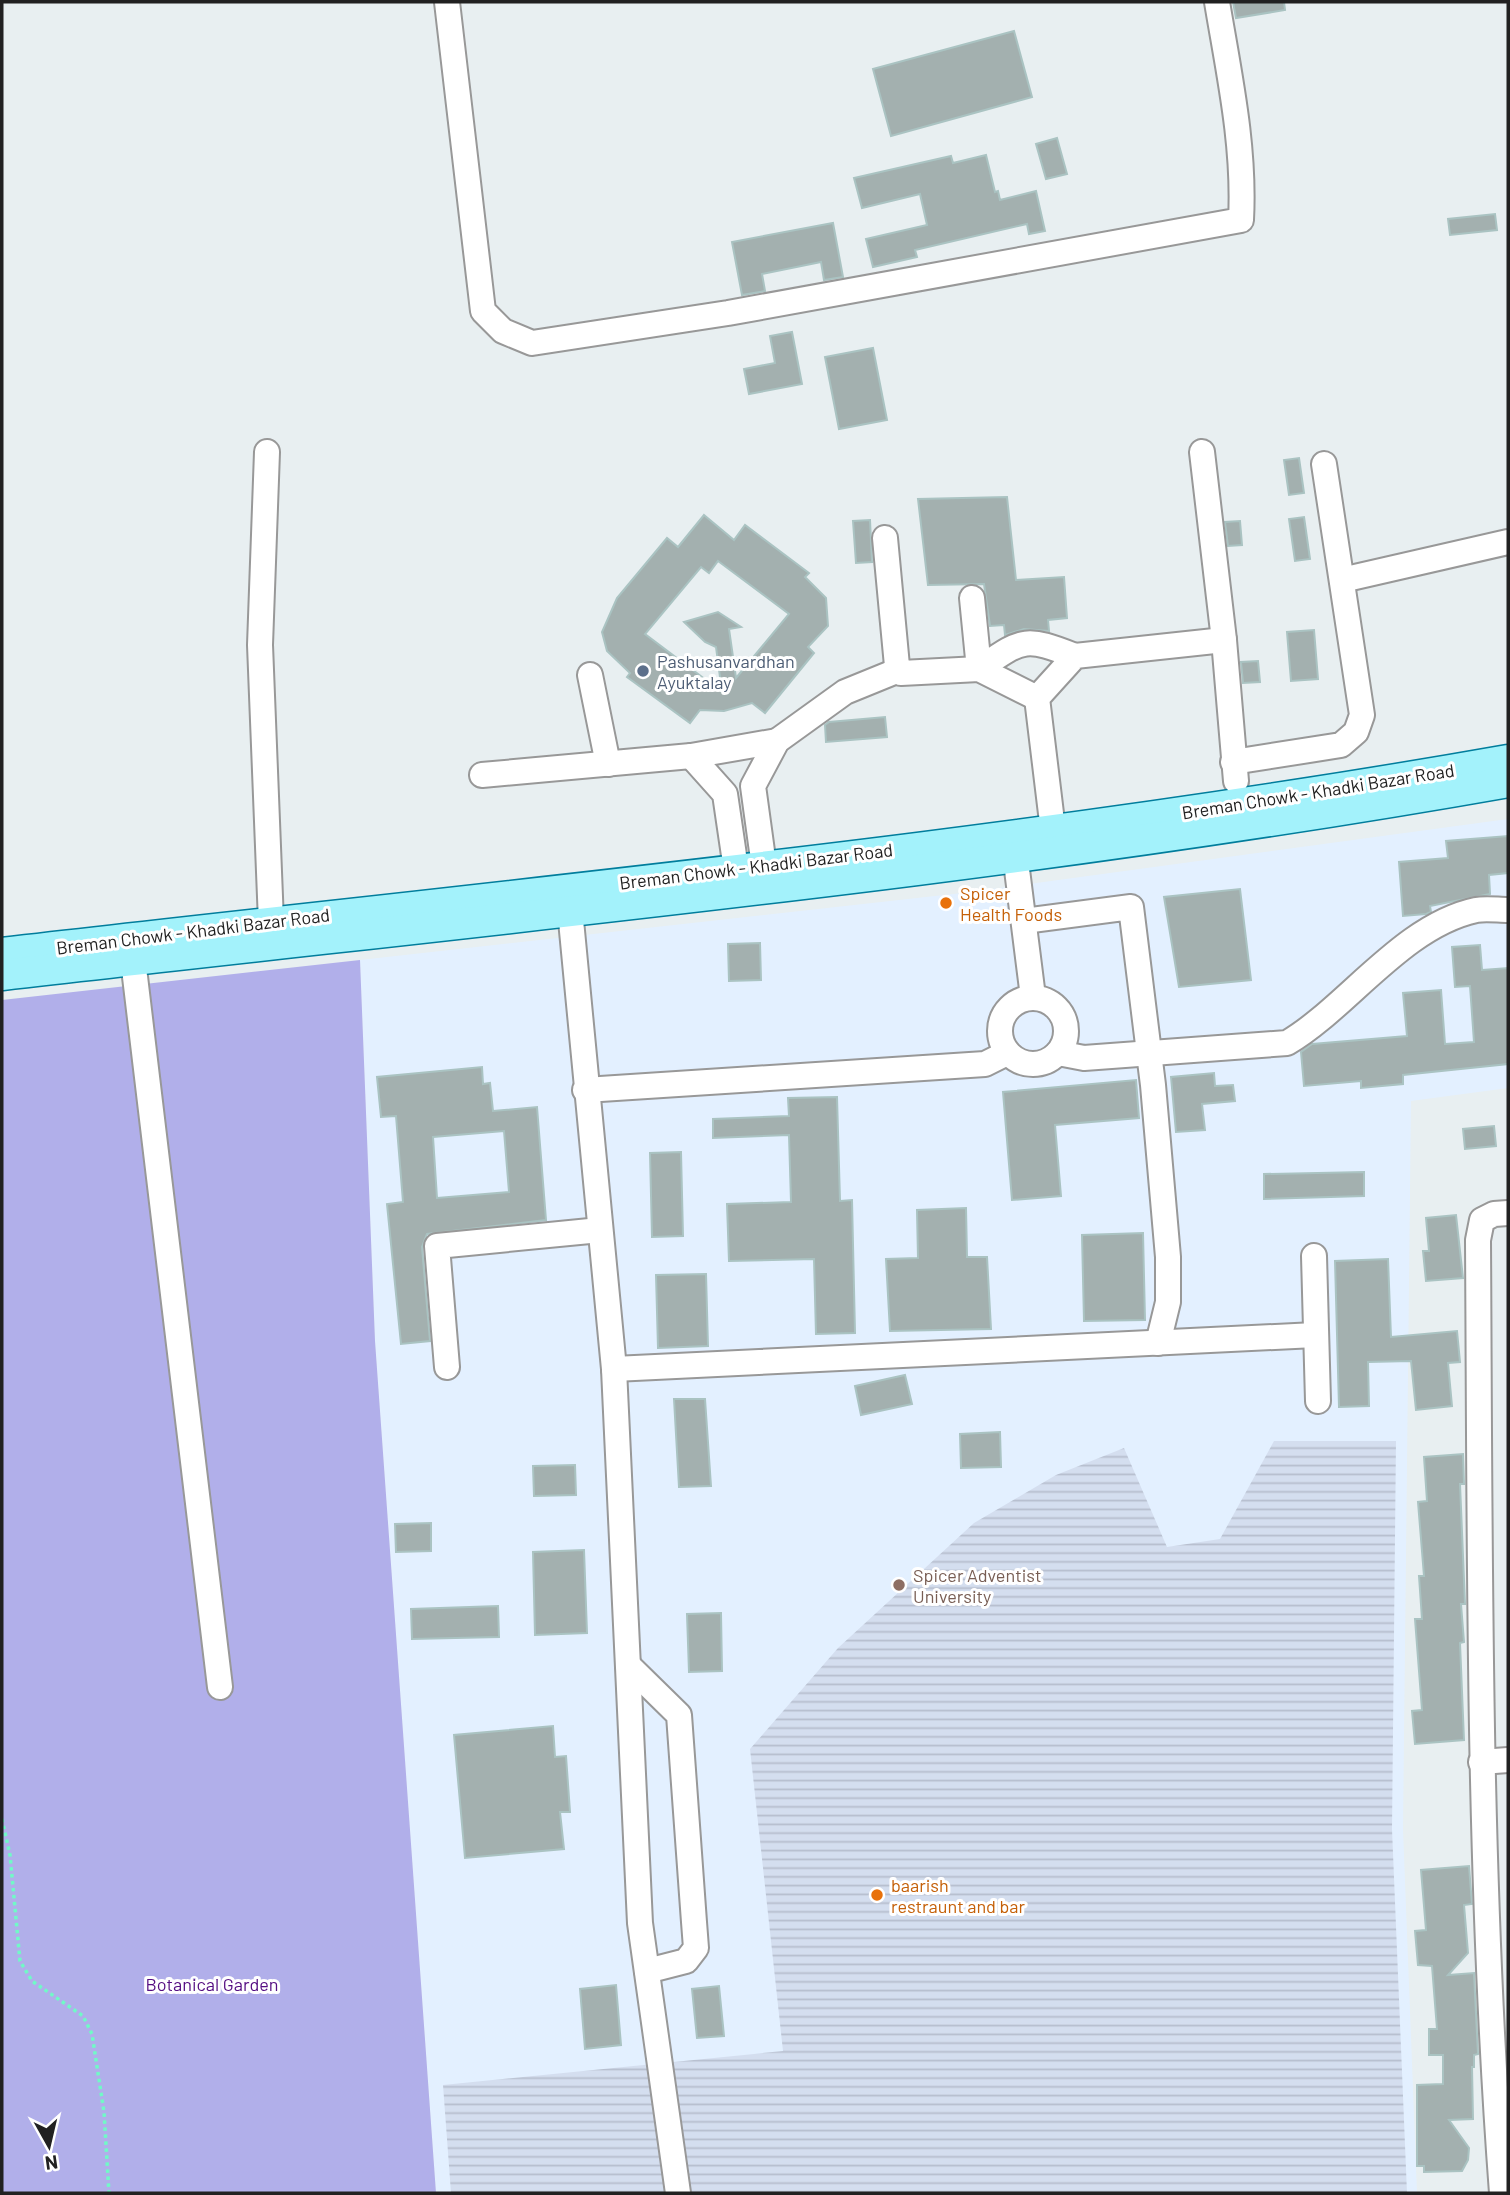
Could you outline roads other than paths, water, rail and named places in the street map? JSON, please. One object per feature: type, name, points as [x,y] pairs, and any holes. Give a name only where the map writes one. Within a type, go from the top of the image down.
[{"type":"main road","name":"Breman Chowk - Khadki Bazar Road","points":[[2,975],[570,910],[1015,846],[1053,830],[1366,785],[1508,760]]},
{"type":"main road","name":"Breman Chowk - Khadki Bazar Road","points":[[2,953],[750,867],[1015,846],[1369,807],[1508,782]]},
{"type":"street","points":[[447,2],[483,311],[503,331],[532,343],[728,313],[1241,220],[1243,177],[1217,2]]},
{"type":"street","points":[[267,452],[260,645],[271,922]]},
{"type":"street","points":[[1202,452],[1224,640],[1234,772],[1341,744],[1356,732],[1362,715],[1324,464]]},
{"type":"street","points":[[885,538],[899,670]]},
{"type":"street","points":[[1342,580],[1508,542]]},
{"type":"street","points":[[971,598],[979,669]]},
{"type":"street","points":[[899,670],[908,675],[979,669],[1011,647],[1037,641],[1075,656],[1224,640]]},
{"type":"street","points":[[1053,830],[1037,698],[1075,656]]},
{"type":"street","points":[[979,669],[1037,698]]},
{"type":"street","points":[[482,775],[691,756],[777,741],[845,692],[899,670]]},
{"type":"street","points":[[590,675],[608,764]]},
{"type":"street","points":[[750,867],[753,786],[777,741]]},
{"type":"street","points":[[691,756],[724,793],[750,867]]},
{"type":"street","points":[[1015,846],[1032,997]]},
{"type":"street","points":[[1024,921],[1131,907],[1168,1257],[1168,1301],[1158,1343]]},
{"type":"street","points":[[570,910],[585,1090],[614,1369],[640,1923],[678,2193]]},
{"type":"street","points":[[1058,1053],[1084,1058],[1286,1043],[1311,1027],[1370,972],[1438,926],[1476,910],[1508,910]]},
{"type":"street","points":[[133,960],[220,1687]]},
{"type":"street","points":[[1032,997],[1051,1002],[1063,1017],[1066,1035],[1058,1053],[1042,1063],[1033,1064],[1024,1063],[1007,1053],[999,1036],[1002,1017],[1014,1003],[1032,997]]},
{"type":"street","points":[[585,1090],[985,1065],[1007,1053]]},
{"type":"street","points":[[1502,2193],[1494,2093],[1481,1762],[1478,1240],[1482,1220],[1494,1214],[1508,1213]]},
{"type":"street","points":[[447,1367],[438,1246],[600,1230]]},
{"type":"street","points":[[1314,1256],[1318,1401]]},
{"type":"street","points":[[614,1369],[1315,1335]]},
{"type":"street","points":[[628,1665],[679,1715],[696,1948],[686,1961],[647,1971]]},
{"type":"street","points":[[1481,1762],[1508,1760]]},
{"type":"place","name":"Pashusanvardhan Ayuktalay","points":[[643,671]]},
{"type":"place","name":"Spicer Health Foods","points":[[946,903]]},
{"type":"place","name":"Spicer Adventist University","points":[[899,1585]]},
{"type":"place","name":"baarish restraunt and bar","points":[[877,1895]]},
{"type":"park label","name":"Botanical Garden","points":[[212,1984]]}]
